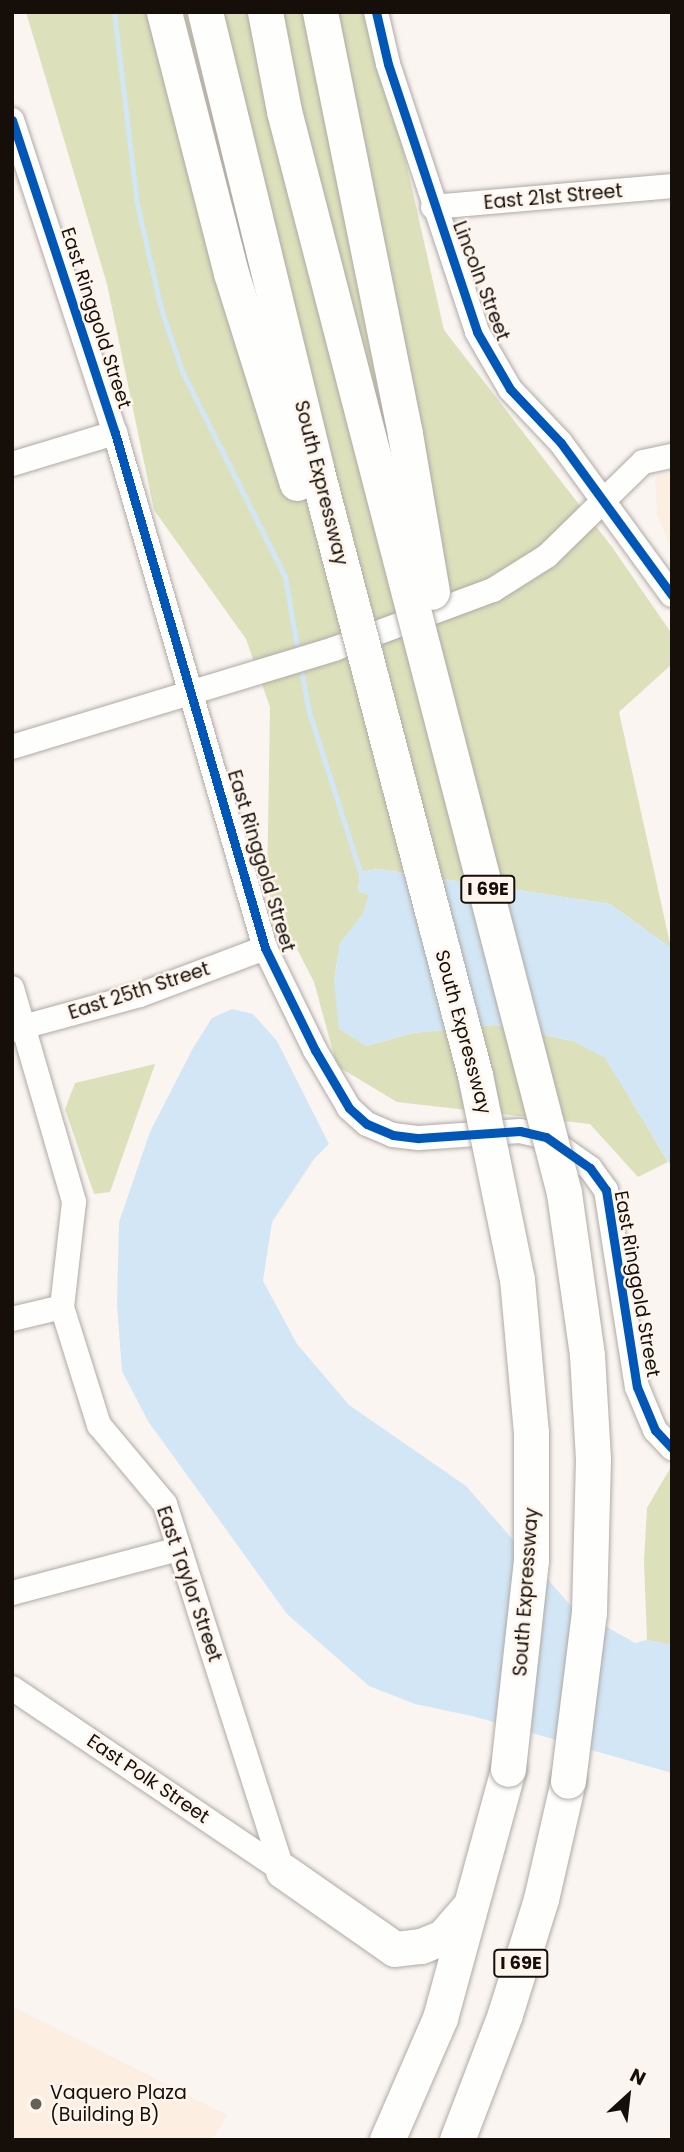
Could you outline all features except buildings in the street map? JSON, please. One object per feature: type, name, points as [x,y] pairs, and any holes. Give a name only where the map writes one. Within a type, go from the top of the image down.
[{"type":"highway","points":[[164,12],[231,273],[426,890]]},
{"type":"highway","name":"South Expressway","points":[[205,12],[316,468],[492,1145],[517,1279],[526,1361],[531,1560],[508,1769],[475,1900],[440,2018],[387,2140]]},
{"type":"highway","name":"I 69E","points":[[265,12],[284,111],[470,816],[564,1193],[587,1355],[593,1459],[591,1574],[568,1782],[541,1899],[513,1989],[457,2140]]},
{"type":"highway","points":[[320,12],[405,434],[470,816]]},
{"type":"highway","points":[[283,1871],[395,1949],[421,1946],[443,1937],[475,1900]]},
{"type":"street","name":"Lincoln Street","points":[[376,12],[388,64],[433,207],[477,332],[510,389],[605,499],[672,595]]},
{"type":"street","name":"East Ringgold Street","points":[[12,120],[21,177],[115,433],[265,948],[332,1083],[367,1124],[393,1135],[419,1138],[520,1131],[546,1138],[590,1168],[606,1190],[637,1387],[655,1430],[672,1448]]},
{"type":"street","name":"East 21st Street","points":[[433,207],[672,186]]},
{"type":"street","points":[[12,464],[115,433]]},
{"type":"street","points":[[12,747],[334,649],[493,590],[547,556],[643,462],[672,456]]},
{"type":"street","name":"East 25th Street","points":[[18,1028],[140,995],[265,948]]},
{"type":"street","name":"East Taylor Street","points":[[12,988],[18,1028],[74,1202],[62,1307],[99,1425],[165,1504],[283,1871]]},
{"type":"street","points":[[12,1319],[62,1307]]},
{"type":"street","points":[[12,1593],[179,1549]]},
{"type":"street","name":"East Polk Street","points":[[12,1688],[283,1871]]},
{"type":"shaded area","points":[[672,473],[672,550],[657,515],[655,478]]},
{"type":"shaded area","points":[[12,2006],[227,2115],[212,2140],[12,2140]]},
{"type":"green space","points":[[26,12],[372,12],[444,330],[612,547],[672,634],[672,664],[619,712],[671,948],[610,904],[378,869],[360,872],[358,891],[369,895],[363,914],[340,944],[334,981],[366,1046],[413,1033],[496,1025],[573,1041],[606,1058],[668,1162],[638,1177],[590,1124],[397,1102],[337,1066],[314,982],[267,891],[270,707],[246,639],[154,510],[107,284]]},
{"type":"green space","points":[[155,1064],[110,1192],[94,1194],[65,1109],[75,1083]]},
{"type":"green space","points":[[672,1465],[672,1645],[647,1640],[644,1561],[647,1508]]},
{"type":"water","points":[[378,869],[610,904],[672,948],[672,1168],[605,1058],[573,1041],[496,1025],[413,1033],[366,1046],[339,1029],[334,981],[340,943],[363,914],[369,895],[358,891],[360,872]]},
{"type":"water","points":[[232,1009],[253,1014],[277,1041],[329,1144],[314,1159],[272,1222],[263,1281],[297,1344],[349,1405],[466,1486],[572,1607],[635,1643],[647,1640],[672,1645],[672,1773],[472,1716],[415,1704],[369,1686],[287,1614],[148,1421],[122,1371],[117,1306],[119,1222],[150,1132],[193,1048],[212,1018]]},
{"type":"waterway","points":[[114,12],[137,204],[161,309],[182,371],[285,577],[298,652]]},
{"type":"waterway","points":[[300,665],[309,712],[360,872]]},
{"type":"cycle path","points":[[376,12],[388,64],[477,332],[510,389],[561,443],[672,595]]},
{"type":"cycle path","points":[[12,120],[115,433],[265,948],[315,1050],[349,1108],[367,1124],[393,1135],[419,1138],[520,1131],[546,1137],[590,1168],[606,1190],[637,1387],[655,1430],[672,1448]]},
{"type":"place","name":"Vaquero Plaza (Building B)","points":[[36,2104]]}]
